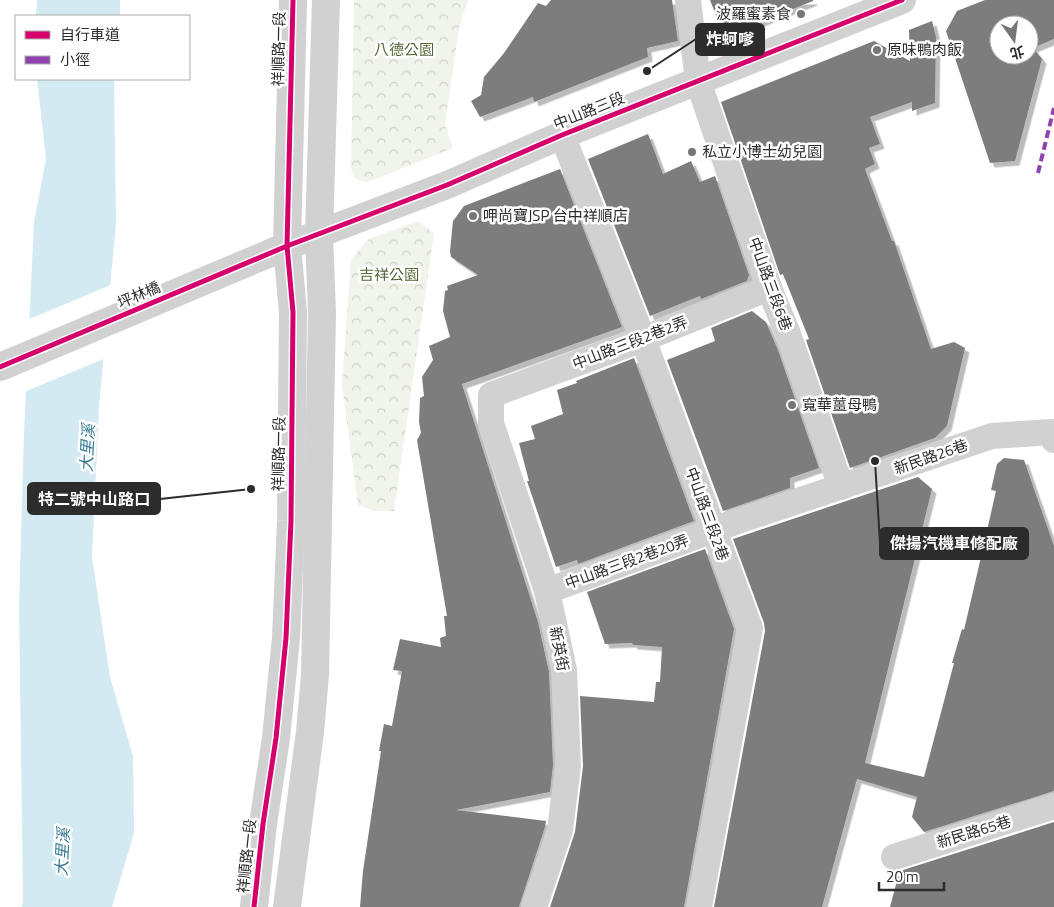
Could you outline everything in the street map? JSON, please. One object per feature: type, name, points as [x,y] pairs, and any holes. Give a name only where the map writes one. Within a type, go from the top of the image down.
[{"type":"street","name":"祥順路一段","points":[[254,907],[263,824],[276,738],[286,638],[293,312],[287,246],[293,0]]},
{"type":"street","points":[[287,907],[310,732],[315,675],[322,313],[319,234],[326,0]]},
{"type":"street","name":"中山路三段6巷","points":[[688,0],[698,81],[769,288],[788,334],[841,487]]},
{"type":"street","name":"中山路三段","points":[[287,246],[447,185],[562,135],[902,0]]},
{"type":"street","name":"中山路三段2巷","points":[[562,135],[643,339],[724,526],[750,628],[699,907]]},
{"type":"street","name":"坪林橋","points":[[0,367],[287,246]]},
{"type":"street","name":"中山路三段2巷2弄","points":[[491,395],[643,339],[769,288]]},
{"type":"street","name":"新英街","points":[[491,395],[491,423],[547,591],[564,670],[568,766],[560,830],[534,907]]},
{"type":"street","name":"新民路26巷","points":[[813,496],[992,436],[1053,436]]},
{"type":"street","name":"中山路三段2巷20弄","points":[[547,591],[724,526],[813,496]]},
{"type":"street","name":"新民路65巷","points":[[894,857],[1054,806]]},
{"type":"green space","name":"八德公園","points":[[354,0],[468,0],[459,28],[445,125],[453,148],[368,182],[359,181],[353,176],[351,168]]},
{"type":"green space","name":"吉祥公園","points":[[418,221],[434,233],[394,511],[375,511],[358,505],[342,385],[351,259],[369,239]]},
{"type":"water","points":[[37,0],[120,0],[120,15],[36,15]]},
{"type":"water","name":"大里溪","points":[[37,80],[114,80],[116,223],[99,406],[92,557],[110,677],[133,756],[134,833],[112,907],[22,907],[19,606],[24,433],[34,222],[46,159]]},
{"type":"pier","points":[[113,284],[106,358],[24,392],[27,320]]},
{"type":"building","points":[[551,0],[672,0],[678,41],[647,48],[648,57],[534,102],[533,97],[480,117],[471,101],[481,95],[484,77],[504,53],[538,3],[546,6]]},
{"type":"building","points":[[710,0],[813,0],[813,1],[724,36]]},
{"type":"building","points":[[985,0],[1054,0],[1054,39],[1039,45],[1039,15],[989,15],[989,65],[1039,65],[1039,55],[1042,59],[1015,161],[990,163],[946,31],[957,11]]},
{"type":"building","points":[[932,21],[936,37],[935,103],[912,111],[912,102],[870,117],[880,144],[869,148],[875,164],[865,169],[892,241],[894,241],[931,349],[954,342],[965,348],[947,426],[935,438],[850,468],[806,340],[809,339],[783,274],[780,275],[721,102],[874,41],[910,61],[909,30]]},
{"type":"building","points":[[648,134],[663,174],[691,161],[700,182],[715,176],[749,275],[747,281],[701,299],[700,296],[650,316],[588,159]]},
{"type":"building","points":[[560,169],[622,327],[462,384],[538,622],[549,672],[553,765],[550,792],[456,810],[546,821],[545,827],[519,907],[360,907],[363,871],[381,751],[379,751],[384,724],[392,726],[402,671],[393,670],[400,639],[441,647],[440,638],[446,636],[444,616],[447,616],[417,440],[421,433],[419,422],[420,398],[424,396],[422,377],[433,360],[429,346],[450,337],[443,311],[445,291],[448,290],[447,286],[478,275],[451,257],[453,221],[464,206]]},
{"type":"building","points":[[752,311],[766,322],[778,350],[819,468],[790,478],[790,488],[723,511],[667,360],[715,341],[711,328]]},
{"type":"building","points":[[634,358],[694,521],[578,564],[577,560],[556,567],[527,481],[529,481],[519,443],[535,439],[531,426],[563,414],[557,390]]},
{"type":"building","points":[[1004,458],[1024,460],[1054,546],[1054,791],[924,832],[912,817],[917,797],[857,779],[822,907],[714,907],[765,631],[764,623],[733,539],[918,477],[932,489],[865,763],[924,777],[954,663],[952,663],[962,629],[964,630],[981,557],[984,535],[986,535],[996,491],[991,490],[997,464]]},
{"type":"building","points":[[705,549],[734,629],[684,907],[550,907],[575,832],[583,766],[580,696],[654,702],[656,682],[660,682],[662,647],[633,645],[632,643],[605,644],[587,592]]},
{"type":"building","points":[[1054,822],[1054,907],[890,907],[898,877],[903,870]]},
{"type":"marked path","points":[[1038,173],[1054,108]]},
{"type":"cycle path","points":[[254,907],[263,824],[276,738],[286,638],[291,521],[293,312],[287,246],[293,0]]},
{"type":"cycle path","points":[[0,367],[287,246],[447,185],[562,135],[902,0]]},
{"type":"place","name":"波羅蜜素食","points":[[801,14]]},
{"type":"place","name":"原味鴨肉飯","points":[[877,50]]},
{"type":"place","name":"炸蚵嗲","points":[[647,71]]},
{"type":"place","name":"私立小博士幼兒園","points":[[692,152]]},
{"type":"place","name":"呷尚寶JSP 台中祥順店","points":[[473,216]]},
{"type":"place","name":"寬華薑母鴨","points":[[792,405]]},
{"type":"place","name":"傑揚汽機車修配廠","points":[[875,461]]},
{"type":"place","name":"特二號中山路口","points":[[251,489]]}]
